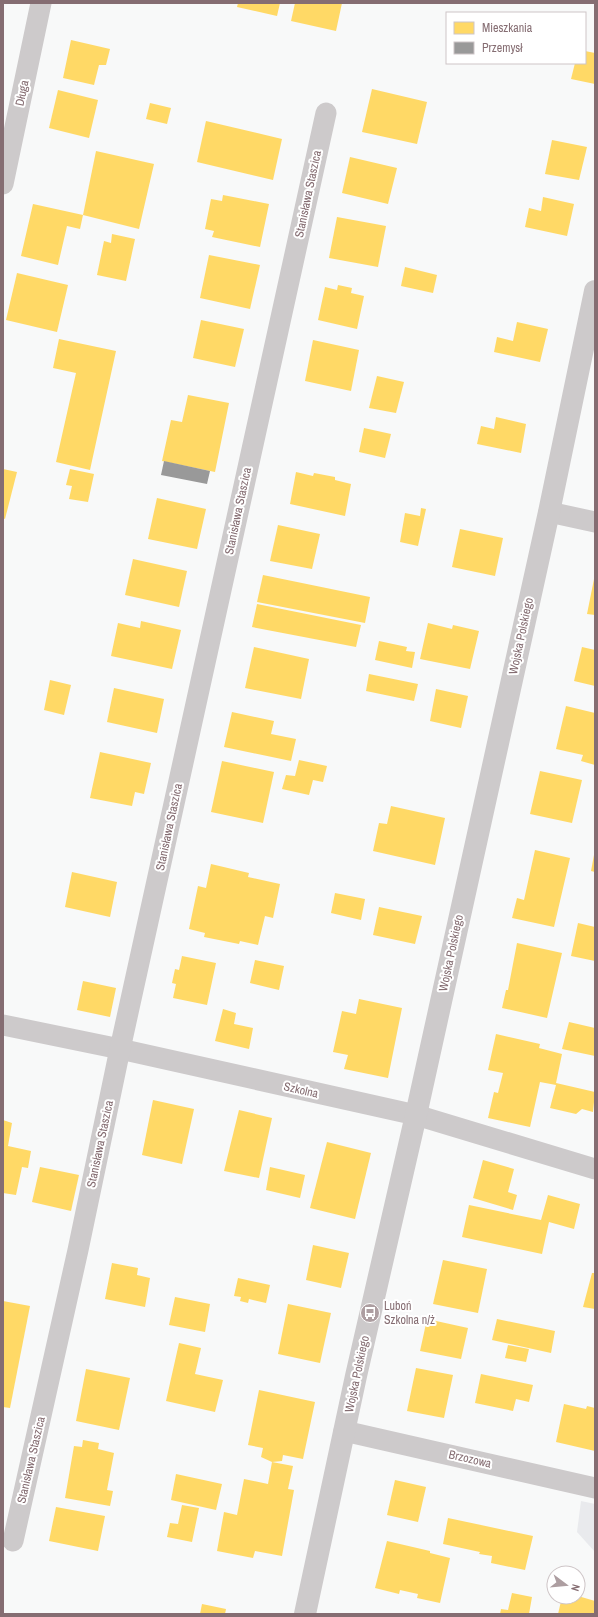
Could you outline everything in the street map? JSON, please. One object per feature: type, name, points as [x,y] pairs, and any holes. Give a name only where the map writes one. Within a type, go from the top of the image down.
[{"type":"street","name":"Długa","points":[[3,184],[41,3]]},
{"type":"street","name":"Stanisława Staszica","points":[[13,1541],[326,113]]},
{"type":"street","name":"Wojska Polskiego","points":[[305,1614],[356,1376],[416,1115],[549,512],[595,291]]},
{"type":"street","points":[[549,512],[595,522]]},
{"type":"street","name":"Szkolna","points":[[3,1025],[120,1049],[416,1115],[595,1169]]},
{"type":"street","name":"Brzozowa","points":[[344,1431],[595,1488]]},
{"type":"shaded area","points":[[581,1501],[595,1504],[595,1552],[577,1532]]},
{"type":"building: Mieszkania","points":[[238,3],[280,3],[277,16],[237,7]]},
{"type":"building: Mieszkania","points":[[295,3],[342,3],[336,31],[291,21]]},
{"type":"building: Mieszkania","points":[[71,40],[110,49],[106,65],[99,65],[94,85],[63,78]]},
{"type":"building: Mieszkania","points":[[586,51],[595,53],[595,84],[571,79],[575,64],[586,64]]},
{"type":"building: Mieszkania","points":[[372,89],[427,102],[417,144],[362,132]]},
{"type":"building: Mieszkania","points":[[58,90],[98,100],[89,138],[49,128]]},
{"type":"building: Mieszkania","points":[[150,103],[171,108],[167,124],[146,119]]},
{"type":"building: Mieszkania","points":[[206,121],[282,139],[273,180],[197,162]]},
{"type":"building: Mieszkania","points":[[552,140],[587,147],[579,180],[545,174]]},
{"type":"building: Mieszkania","points":[[96,151],[154,164],[139,229],[83,215]]},
{"type":"building: Mieszkania","points":[[350,157],[397,168],[388,204],[342,193]]},
{"type":"building: Mieszkania","points":[[223,195],[269,204],[260,247],[212,237],[214,231],[205,229],[211,199],[222,201]]},
{"type":"building: Mieszkania","points":[[543,197],[574,204],[567,236],[525,227],[529,208],[541,211]]},
{"type":"building: Mieszkania","points":[[33,204],[83,215],[80,229],[67,226],[58,265],[21,256]]},
{"type":"building: Mieszkania","points":[[337,217],[386,226],[378,267],[329,258]]},
{"type":"building: Mieszkania","points":[[112,234],[135,239],[126,281],[97,275],[104,241],[111,243]]},
{"type":"building: Mieszkania","points":[[209,255],[260,265],[250,309],[200,298]]},
{"type":"building: Mieszkania","points":[[405,267],[437,275],[433,293],[401,286]]},
{"type":"building: Mieszkania","points":[[17,273],[68,285],[57,332],[6,320]]},
{"type":"building: Mieszkania","points":[[338,285],[352,288],[351,293],[364,296],[357,329],[318,320],[325,287],[337,290]]},
{"type":"building: Mieszkania","points":[[201,320],[244,329],[235,367],[193,358]]},
{"type":"building: Mieszkania","points":[[517,322],[548,329],[540,362],[494,352],[497,337],[513,341]]},
{"type":"building: Mieszkania","points":[[59,339],[116,351],[90,470],[56,462],[76,373],[53,368]]},
{"type":"building: Mieszkania","points":[[313,340],[359,350],[351,391],[305,381]]},
{"type":"building: Mieszkania","points":[[377,376],[404,382],[396,413],[369,408]]},
{"type":"building: Mieszkania","points":[[188,395],[229,403],[215,472],[162,461],[171,420],[182,422]]},
{"type":"building: Mieszkania","points":[[496,417],[526,424],[521,453],[477,444],[481,426],[494,429]]},
{"type":"building: Mieszkania","points":[[364,428],[391,434],[385,458],[359,452]]},
{"type":"building: Mieszkania","points":[[3,469],[17,472],[5,519],[3,518]]},
{"type":"building: Mieszkania","points":[[70,469],[94,474],[88,502],[69,499],[72,486],[66,485]]},
{"type":"building: Mieszkania","points":[[296,472],[313,476],[314,473],[335,477],[335,480],[351,484],[345,516],[290,504]]},
{"type":"building: Mieszkania","points":[[157,498],[206,509],[197,549],[148,539]]},
{"type":"building: Mieszkania","points":[[421,508],[426,509],[418,546],[400,542],[405,513],[420,516]]},
{"type":"building: Mieszkania","points":[[278,525],[320,534],[312,569],[270,561]]},
{"type":"building: Mieszkania","points":[[460,529],[503,538],[495,576],[452,567]]},
{"type":"building: Mieszkania","points":[[133,559],[187,571],[179,607],[125,595]]},
{"type":"building: Mieszkania","points":[[263,575],[370,597],[365,623],[257,602]]},
{"type":"building: Mieszkania","points":[[595,579],[595,615],[587,614]]},
{"type":"building: Mieszkania","points":[[257,604],[361,625],[356,647],[252,627]]},
{"type":"building: Mieszkania","points":[[141,621],[181,630],[172,669],[111,656],[118,623],[140,628]]},
{"type":"building: Mieszkania","points":[[428,623],[452,629],[453,625],[479,631],[470,669],[420,659]]},
{"type":"building: Mieszkania","points":[[379,641],[407,647],[406,651],[415,652],[412,668],[375,660]]},
{"type":"building: Mieszkania","points":[[254,647],[309,659],[301,699],[245,688]]},
{"type":"building: Mieszkania","points":[[582,647],[595,650],[595,686],[574,681]]},
{"type":"building: Mieszkania","points":[[369,674],[418,684],[414,701],[366,691]]},
{"type":"building: Mieszkania","points":[[50,680],[71,685],[64,715],[44,710]]},
{"type":"building: Mieszkania","points":[[114,688],[164,699],[157,733],[107,722]]},
{"type":"building: Mieszkania","points":[[436,689],[468,696],[461,728],[430,721]]},
{"type":"building: Mieszkania","points":[[566,706],[595,713],[595,765],[581,761],[583,755],[556,749]]},
{"type":"building: Mieszkania","points":[[232,712],[274,721],[271,734],[296,739],[291,761],[224,747]]},
{"type":"building: Mieszkania","points":[[100,752],[151,763],[144,794],[135,792],[132,806],[90,798]]},
{"type":"building: Mieszkania","points":[[299,760],[327,766],[323,782],[313,780],[309,795],[282,789],[286,775],[295,776]]},
{"type":"building: Mieszkania","points":[[222,761],[274,772],[263,823],[211,812]]},
{"type":"building: Mieszkania","points":[[540,771],[582,780],[572,823],[530,814]]},
{"type":"building: Mieszkania","points":[[391,806],[445,818],[435,865],[373,851],[379,823],[387,824]]},
{"type":"building: Mieszkania","points":[[535,850],[570,858],[554,927],[512,918],[517,898],[524,900]]},
{"type":"building: Mieszkania","points":[[595,855],[595,872],[591,871]]},
{"type":"building: Mieszkania","points":[[211,864],[249,873],[248,877],[280,884],[273,918],[265,916],[258,945],[240,941],[239,944],[204,937],[205,933],[189,929],[198,886],[206,888]]},
{"type":"building: Mieszkania","points":[[72,872],[117,882],[110,917],[65,907]]},
{"type":"building: Mieszkania","points":[[335,893],[365,899],[361,920],[331,913]]},
{"type":"building: Mieszkania","points":[[379,907],[422,916],[415,944],[373,935]]},
{"type":"building: Mieszkania","points":[[578,923],[595,927],[595,961],[571,956]]},
{"type":"building: Mieszkania","points":[[517,943],[562,953],[547,1018],[502,1008],[506,990],[508,990]]},
{"type":"building: Mieszkania","points":[[182,956],[216,963],[207,1005],[173,998],[176,984],[172,983],[175,969],[179,970]]},
{"type":"building: Mieszkania","points":[[255,960],[284,966],[279,990],[250,983]]},
{"type":"building: Mieszkania","points":[[83,981],[116,988],[110,1017],[77,1010]]},
{"type":"building: Mieszkania","points":[[359,999],[402,1008],[388,1078],[344,1069],[348,1055],[333,1052],[342,1011],[356,1014]]},
{"type":"building: Mieszkania","points":[[223,1009],[236,1013],[234,1024],[253,1028],[249,1049],[215,1041]]},
{"type":"building: Mieszkania","points":[[569,1022],[595,1028],[595,1056],[562,1049]]},
{"type":"building: Mieszkania","points":[[496,1034],[540,1044],[539,1048],[562,1054],[556,1083],[595,1092],[593,1112],[582,1109],[576,1114],[550,1108],[556,1085],[540,1082],[530,1127],[488,1118],[494,1092],[498,1093],[503,1073],[488,1070]]},
{"type":"building: Mieszkania","points":[[153,1100],[194,1109],[182,1164],[142,1155]]},
{"type":"building: Mieszkania","points":[[239,1110],[272,1118],[259,1178],[224,1171]]},
{"type":"building: Mieszkania","points":[[3,1120],[12,1123],[8,1146],[31,1151],[28,1168],[22,1167],[16,1195],[3,1193]]},
{"type":"building: Mieszkania","points":[[327,1142],[371,1153],[355,1219],[310,1208]]},
{"type":"building: Mieszkania","points":[[483,1160],[514,1169],[508,1192],[517,1195],[513,1210],[473,1198]]},
{"type":"building: Mieszkania","points":[[40,1167],[79,1175],[71,1211],[32,1202]]},
{"type":"building: Mieszkania","points":[[270,1167],[305,1175],[300,1198],[266,1190]]},
{"type":"building: Mieszkania","points":[[548,1195],[580,1204],[574,1229],[549,1222],[542,1254],[462,1237],[469,1205],[541,1220]]},
{"type":"building: Mieszkania","points":[[313,1245],[349,1253],[341,1288],[306,1280]]},
{"type":"building: Mieszkania","points":[[443,1260],[487,1269],[478,1313],[433,1304]]},
{"type":"building: Mieszkania","points":[[112,1263],[138,1268],[137,1275],[150,1278],[145,1307],[105,1299]]},
{"type":"building: Mieszkania","points":[[592,1273],[595,1273],[595,1309],[583,1307]]},
{"type":"building: Mieszkania","points":[[238,1278],[270,1285],[266,1303],[249,1299],[248,1303],[240,1301],[241,1297],[234,1296]]},
{"type":"building: Mieszkania","points":[[175,1297],[210,1304],[205,1332],[169,1325]]},
{"type":"building: Mieszkania","points":[[3,1301],[30,1306],[10,1408],[3,1407]]},
{"type":"building: Mieszkania","points":[[288,1304],[331,1313],[320,1363],[278,1354]]},
{"type":"building: Mieszkania","points":[[427,1319],[468,1328],[461,1359],[420,1351]]},
{"type":"building: Mieszkania","points":[[497,1319],[555,1331],[551,1353],[492,1340]]},
{"type":"building: Mieszkania","points":[[179,1343],[201,1348],[195,1374],[223,1380],[215,1412],[166,1401]]},
{"type":"building: Mieszkania","points":[[508,1345],[529,1349],[526,1362],[505,1358]]},
{"type":"building: Mieszkania","points":[[416,1368],[453,1375],[444,1418],[407,1411]]},
{"type":"building: Mieszkania","points":[[86,1369],[130,1378],[119,1430],[76,1421]]},
{"type":"building: Mieszkania","points":[[481,1374],[533,1385],[529,1402],[516,1399],[513,1411],[475,1403]]},
{"type":"building: Mieszkania","points":[[259,1390],[315,1402],[303,1459],[283,1455],[282,1461],[272,1462],[261,1457],[263,1448],[248,1445]]},
{"type":"building: Mieszkania","points":[[564,1404],[586,1409],[587,1406],[595,1408],[595,1451],[556,1442]]},
{"type":"building: Mieszkania","points":[[83,1440],[99,1443],[98,1449],[114,1453],[107,1490],[113,1491],[110,1506],[65,1498],[74,1446],[82,1447]]},
{"type":"building: Mieszkania","points":[[272,1462],[293,1466],[288,1489],[294,1490],[282,1556],[255,1551],[253,1558],[217,1551],[224,1512],[237,1515],[244,1479],[268,1484]]},
{"type":"building: Mieszkania","points":[[176,1474],[222,1484],[216,1510],[171,1500]]},
{"type":"building: Mieszkania","points":[[395,1480],[426,1487],[418,1522],[387,1515]]},
{"type":"building: Mieszkania","points":[[182,1505],[199,1508],[192,1542],[167,1537],[170,1523],[178,1524]]},
{"type":"building: Mieszkania","points":[[56,1507],[105,1516],[98,1551],[49,1541]]},
{"type":"building: Mieszkania","points":[[448,1518],[533,1536],[525,1570],[491,1563],[492,1556],[443,1544]]},
{"type":"building: Mieszkania","points":[[387,1541],[430,1551],[430,1553],[450,1558],[440,1603],[417,1598],[418,1594],[400,1590],[399,1594],[375,1588]]},
{"type":"building: Mieszkania","points":[[512,1593],[532,1597],[529,1614],[500,1614],[501,1609],[508,1610]]},
{"type":"building: Mieszkania","points":[[586,1598],[595,1601],[595,1614],[558,1614],[560,1605],[586,1605]]},
{"type":"building: Mieszkania","points":[[202,1604],[226,1609],[225,1614],[200,1614]]},
{"type":"building: Przemysł","points":[[164,461],[210,471],[207,484],[161,475]]},
{"type":"place","name":"Luboń Szkolna n/ż","points":[[370,1313]]}]
